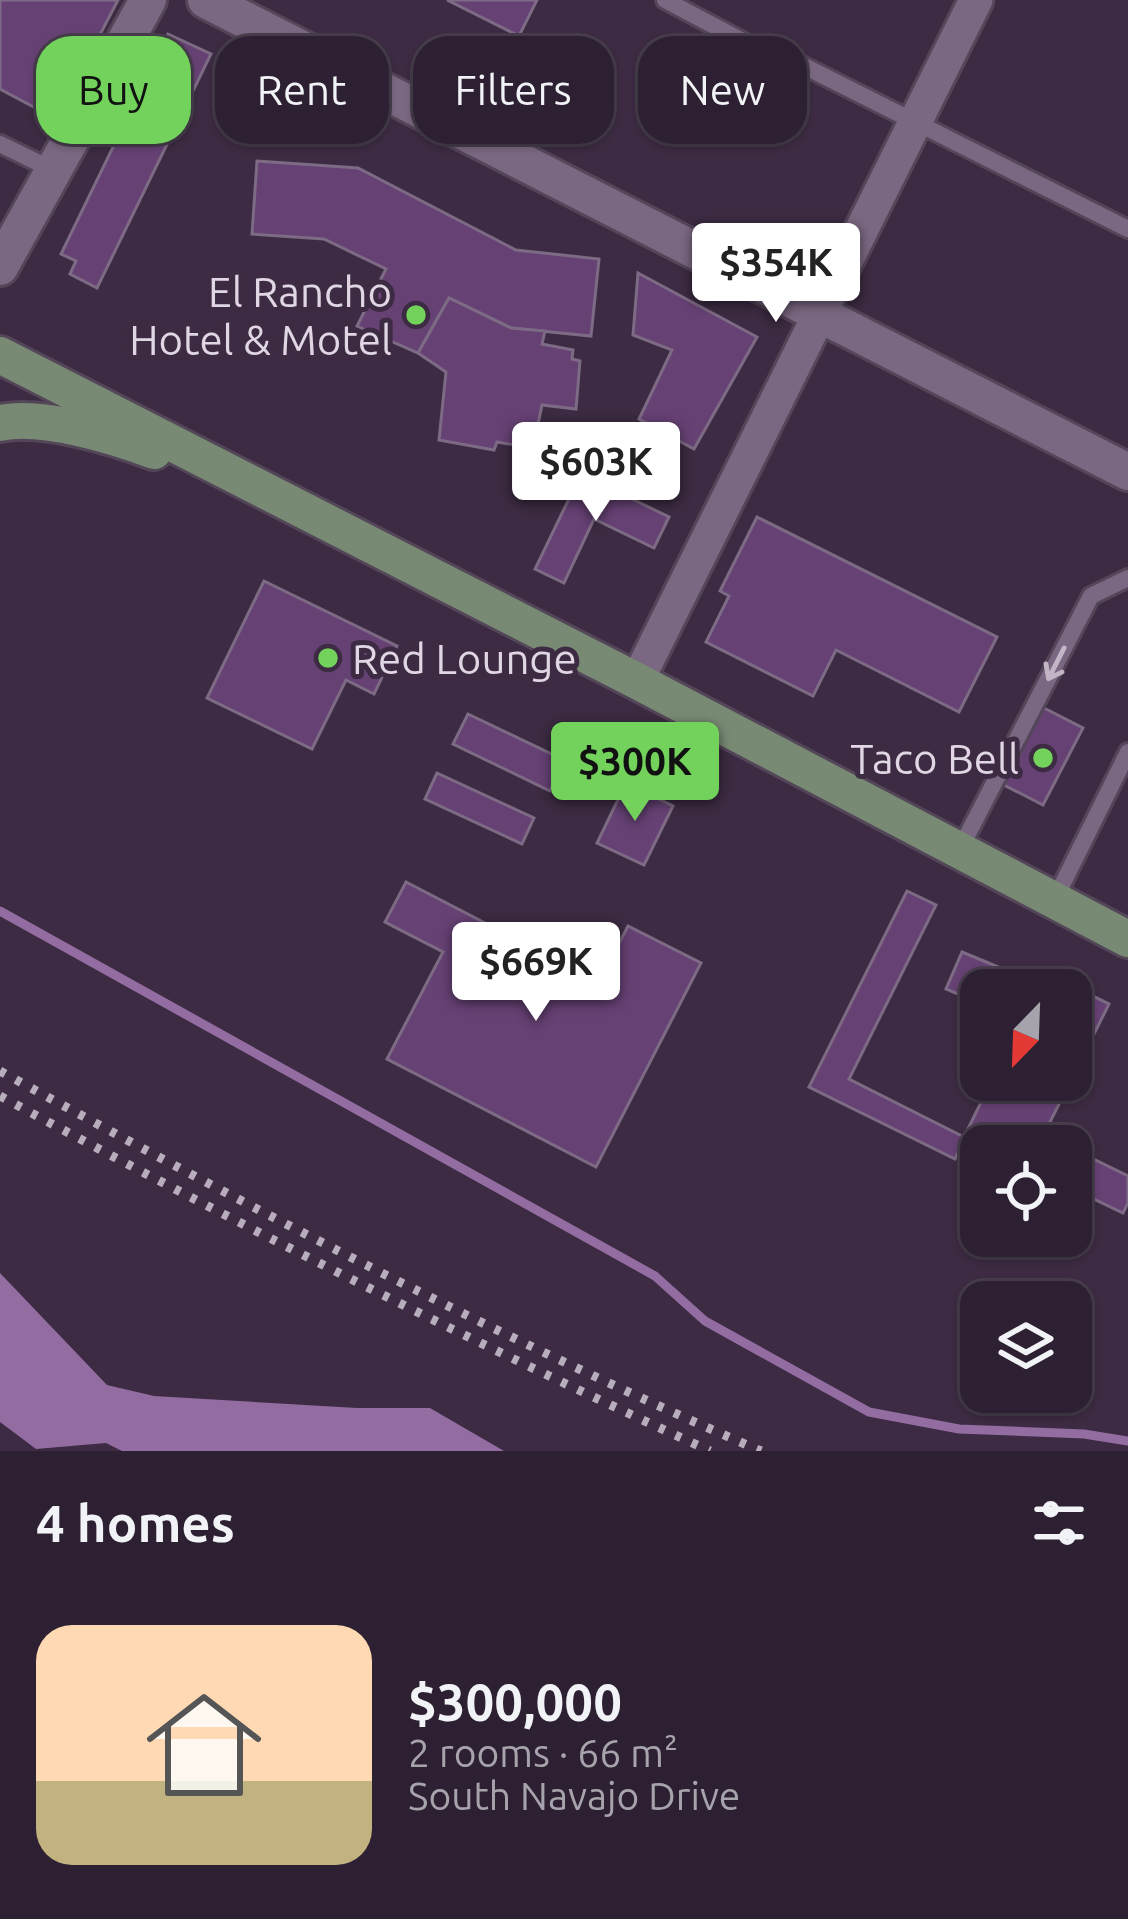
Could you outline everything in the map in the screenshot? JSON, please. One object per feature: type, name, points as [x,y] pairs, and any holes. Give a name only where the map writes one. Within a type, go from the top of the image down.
[{"type":"main road","points":[[0,267],[148,0]]},
{"type":"main road","points":[[206,0],[1128,472]]},
{"type":"main road","points":[[0,355],[1128,939]]},
{"type":"main road","points":[[0,423],[52,424],[142,446],[288,502]]},
{"type":"street","points":[[637,681],[976,0]]},
{"type":"lane","points":[[665,0],[769,55],[786,57],[915,120],[1128,230]]},
{"type":"lane","points":[[1,147],[54,170]]},
{"type":"lane","points":[[960,849],[1091,596],[1128,578]]},
{"type":"lane","points":[[1055,899],[1128,752]]},
{"type":"shaded area","points":[[0,1273],[107,1385],[154,1396],[430,1408],[504,1451],[122,1451],[106,1443],[36,1449],[0,1422]]},
{"type":"building","points":[[0,0],[118,0],[99,36],[36,36],[36,108],[0,89]]},
{"type":"building","points":[[447,0],[537,0],[519,36]]},
{"type":"building","points":[[191,45],[211,54],[191,95]]},
{"type":"building","points":[[114,144],[167,144],[97,288],[70,274],[76,261],[61,254]]},
{"type":"building","points":[[257,161],[358,168],[516,250],[599,259],[591,336],[511,328],[449,298],[418,353],[357,326],[386,269],[324,239],[252,234]]},
{"type":"building","points":[[638,273],[757,337],[694,449],[639,419],[672,350],[633,335]]},
{"type":"building","points":[[449,298],[511,328],[545,331],[542,344],[573,350],[572,359],[580,361],[576,409],[542,405],[533,448],[497,442],[494,450],[439,440],[446,372],[418,353]]},
{"type":"building","points":[[581,474],[669,517],[654,548],[594,519],[564,583],[535,569]]},
{"type":"building","points":[[757,517],[997,637],[959,712],[836,650],[813,696],[706,642],[729,596],[720,591]]},
{"type":"building","points":[[264,581],[397,646],[374,694],[346,680],[312,749],[207,698]]},
{"type":"building","points":[[1042,707],[1083,728],[1043,805],[1002,784]]},
{"type":"building","points":[[468,714],[564,760],[550,791],[453,744]]},
{"type":"building","points":[[437,773],[534,818],[522,844],[425,799]]},
{"type":"building","points":[[626,783],[673,806],[644,865],[597,843]]},
{"type":"building","points":[[406,882],[599,982],[628,926],[701,963],[596,1167],[387,1059],[443,952],[385,922]]},
{"type":"building","points":[[907,891],[936,905],[849,1079],[960,1135],[955,1159],[809,1087]]},
{"type":"building","points":[[962,952],[1001,968],[960,969],[960,995],[946,989]]},
{"type":"building","points":[[1092,996],[1109,1004],[1092,1038]]},
{"type":"building","points":[[982,1101],[1060,1101],[1048,1125],[970,1125]]},
{"type":"building","points":[[1092,1158],[1128,1176],[1128,1203],[1123,1213],[1092,1198]]},
{"type":"waterway","points":[[0,911],[655,1276],[705,1321],[869,1412],[959,1429],[1084,1434],[1128,1441]]},
{"type":"railway","points":[[0,1071],[376,1270],[567,1364],[761,1451]]},
{"type":"railway","points":[[0,1096],[352,1279],[710,1451]]},
{"type":"place","name":"El Rancho Hotel & Motel","points":[[416,315]]},
{"type":"place","name":"Red Lounge","points":[[328,658]]},
{"type":"place","name":"Taco Bell","points":[[1043,758]]}]
